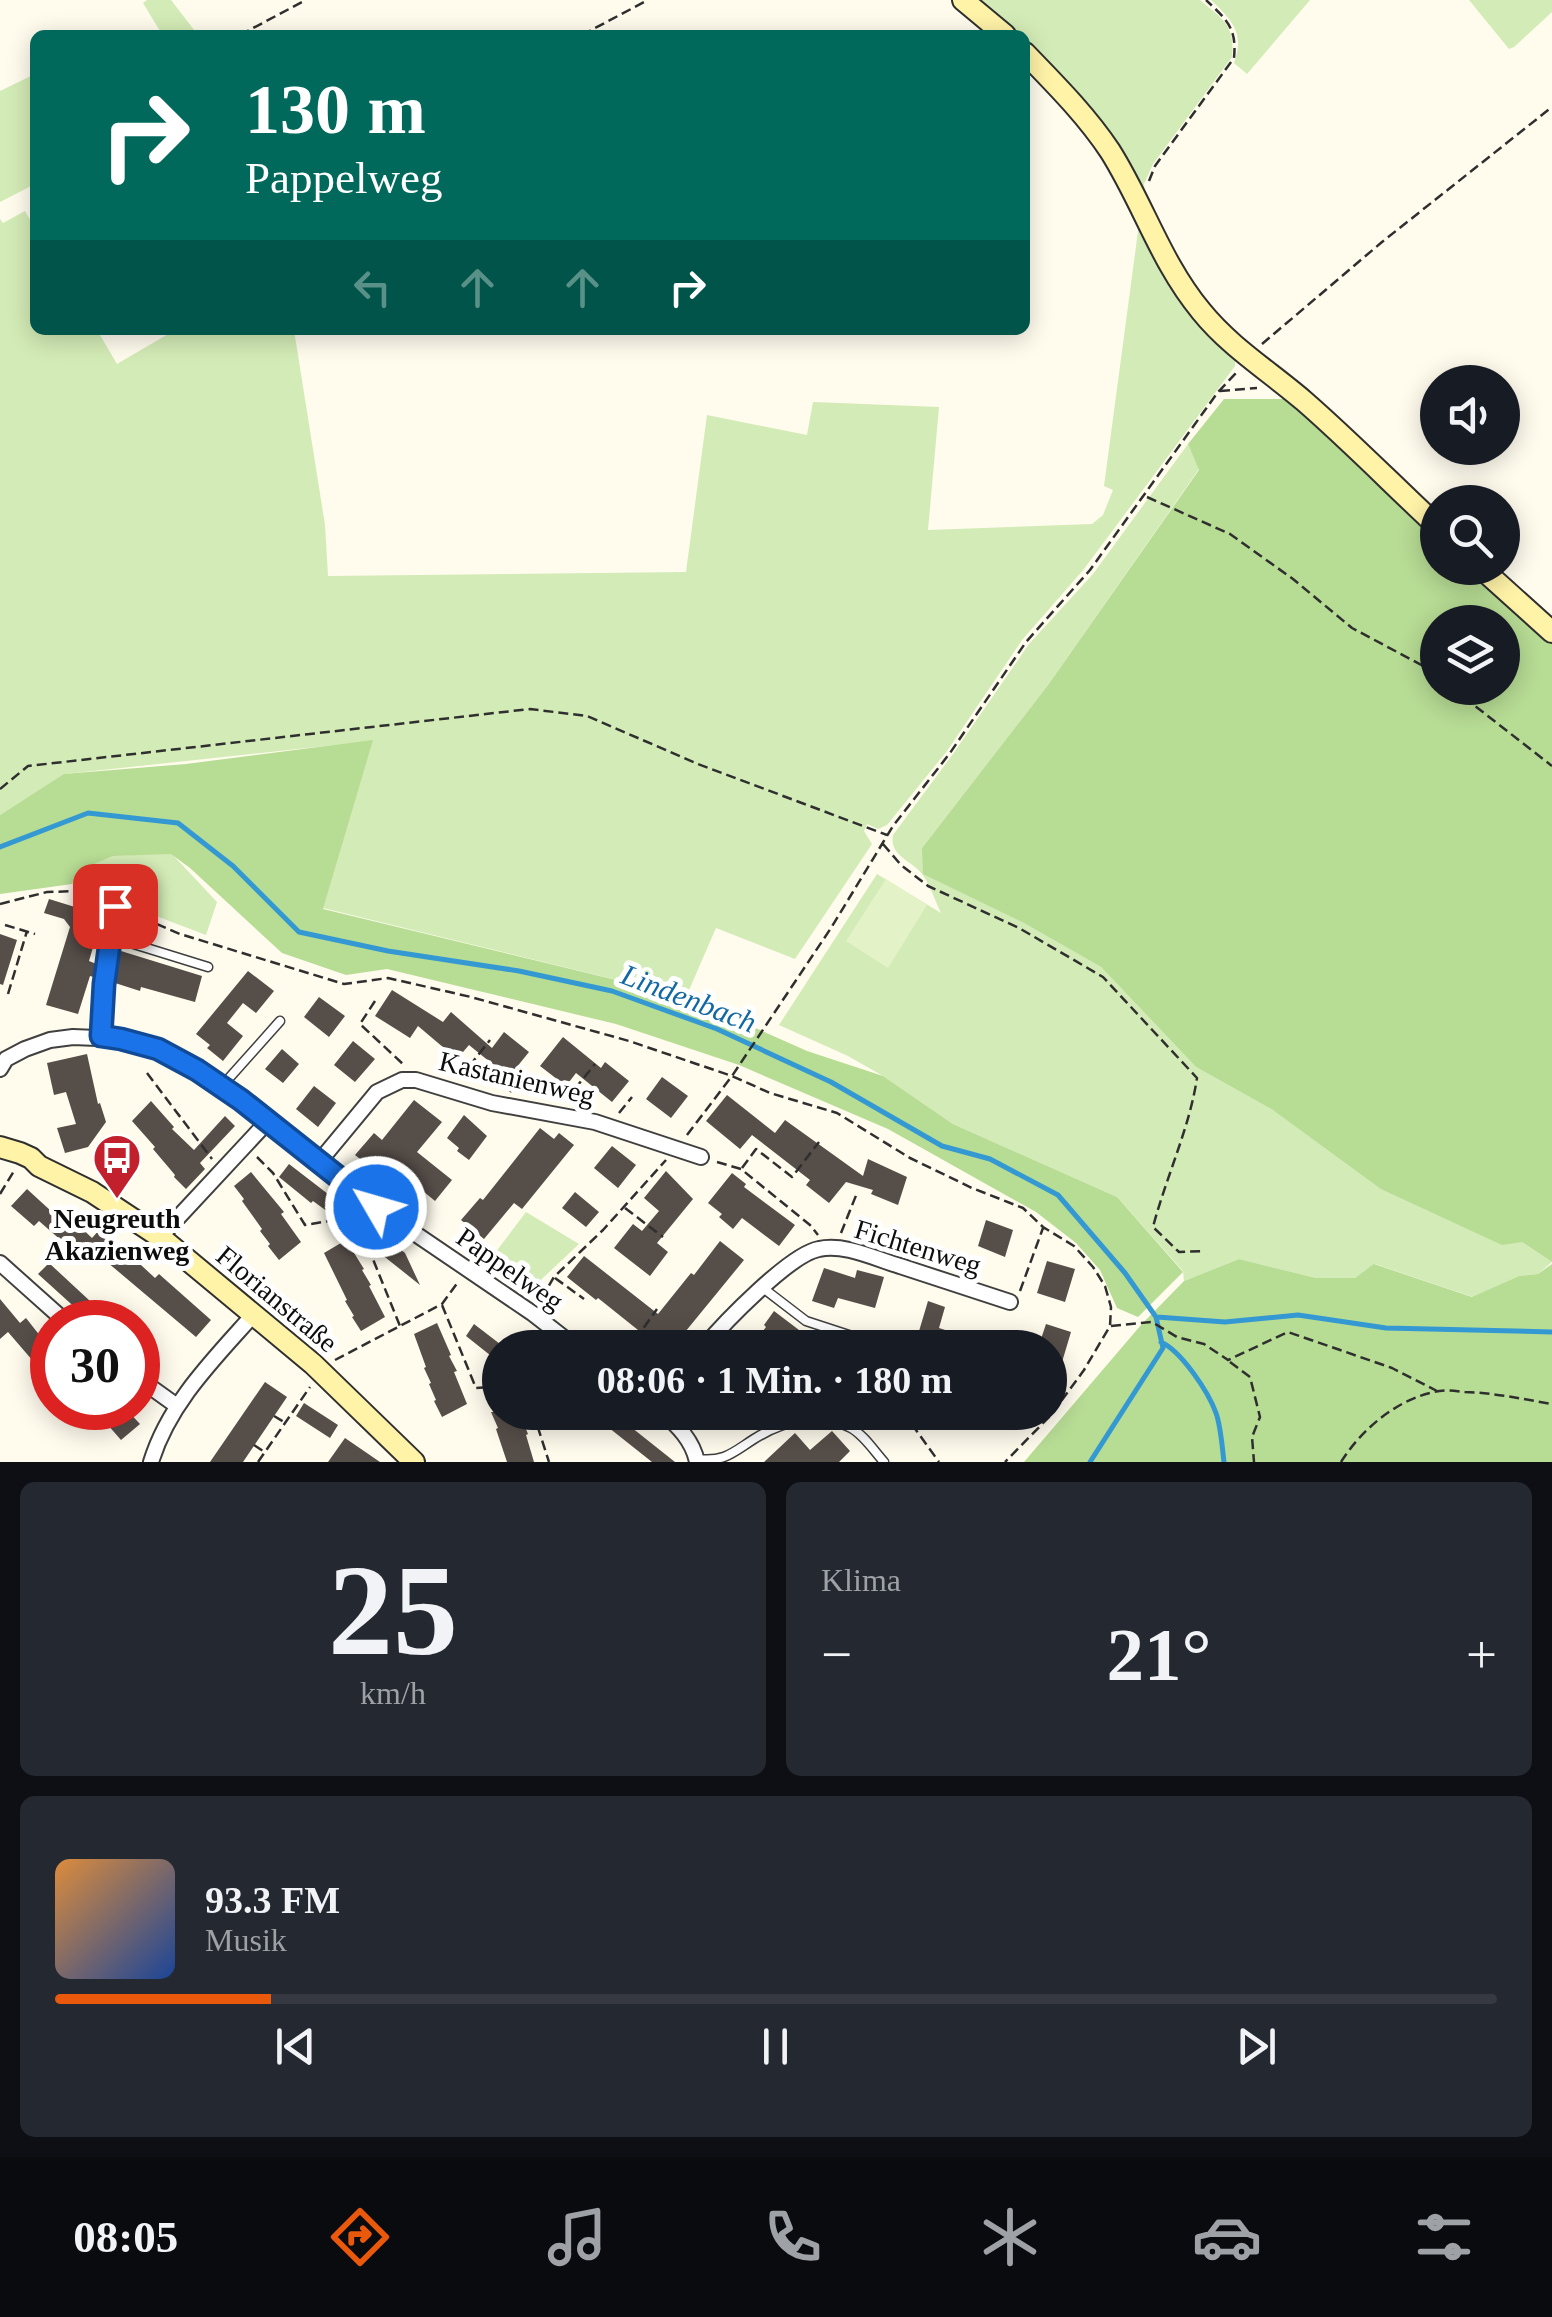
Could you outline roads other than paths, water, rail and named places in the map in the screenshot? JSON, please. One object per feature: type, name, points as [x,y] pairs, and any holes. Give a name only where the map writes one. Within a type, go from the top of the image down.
[{"type":"street","points":[[963,0],[999,30]]},
{"type":"street","points":[[1030,58],[1072,102],[1110,151],[1164,256],[1203,314],[1327,421],[1420,510]]},
{"type":"street","points":[[1499,585],[1552,632]]},
{"type":"street","name":"Pappelweg","points":[[2,1060],[50,1040],[101,1036],[158,1049],[222,1086],[376,1207],[554,1330]]},
{"type":"street","name":"Kastanienweg","points":[[319,1162],[377,1092],[402,1080],[416,1080],[492,1104],[609,1126],[700,1157]]},
{"type":"street","points":[[160,1236],[268,1121]]},
{"type":"street","name":"Florianstraße","points":[[0,1147],[20,1153],[92,1192],[160,1236],[313,1364],[414,1462]]},
{"type":"street","name":"Florianstraße","points":[[7,1166],[39,1166]]},
{"type":"street","name":"Fichtenweg","points":[[719,1330],[763,1288],[816,1249],[864,1255],[1010,1302]]},
{"type":"street","points":[[0,1263],[41,1300]]},
{"type":"street","points":[[152,1462],[177,1406],[254,1314]]},
{"type":"street","points":[[160,1394],[177,1406]]},
{"type":"street","points":[[680,1430],[697,1460]]},
{"type":"lane","points":[[101,1036],[115,906]]},
{"type":"lane","points":[[111,938],[208,966]]},
{"type":"lane","points":[[222,1086],[280,1021]]},
{"type":"lane","points":[[763,1288],[806,1321],[835,1330]]},
{"type":"lane","points":[[697,1460],[720,1459],[786,1423],[818,1419],[854,1430],[884,1462]]},
{"type":"waterway","name":"Lindenbach","points":[[0,847],[88,813],[178,823],[233,866],[299,932],[612,991],[717,1029],[831,1082],[942,1146],[990,1159],[1058,1195],[1125,1273],[1156,1317],[1163,1348],[1090,1462]]},
{"type":"waterway","points":[[1157,1317],[1225,1322],[1298,1315],[1386,1328],[1552,1332]]},
{"type":"waterway","points":[[1161,1342],[1185,1363],[1212,1404],[1224,1462]]},
{"type":"place","name":"Neugreuth Akazienweg","points":[[117,1200]]}]
